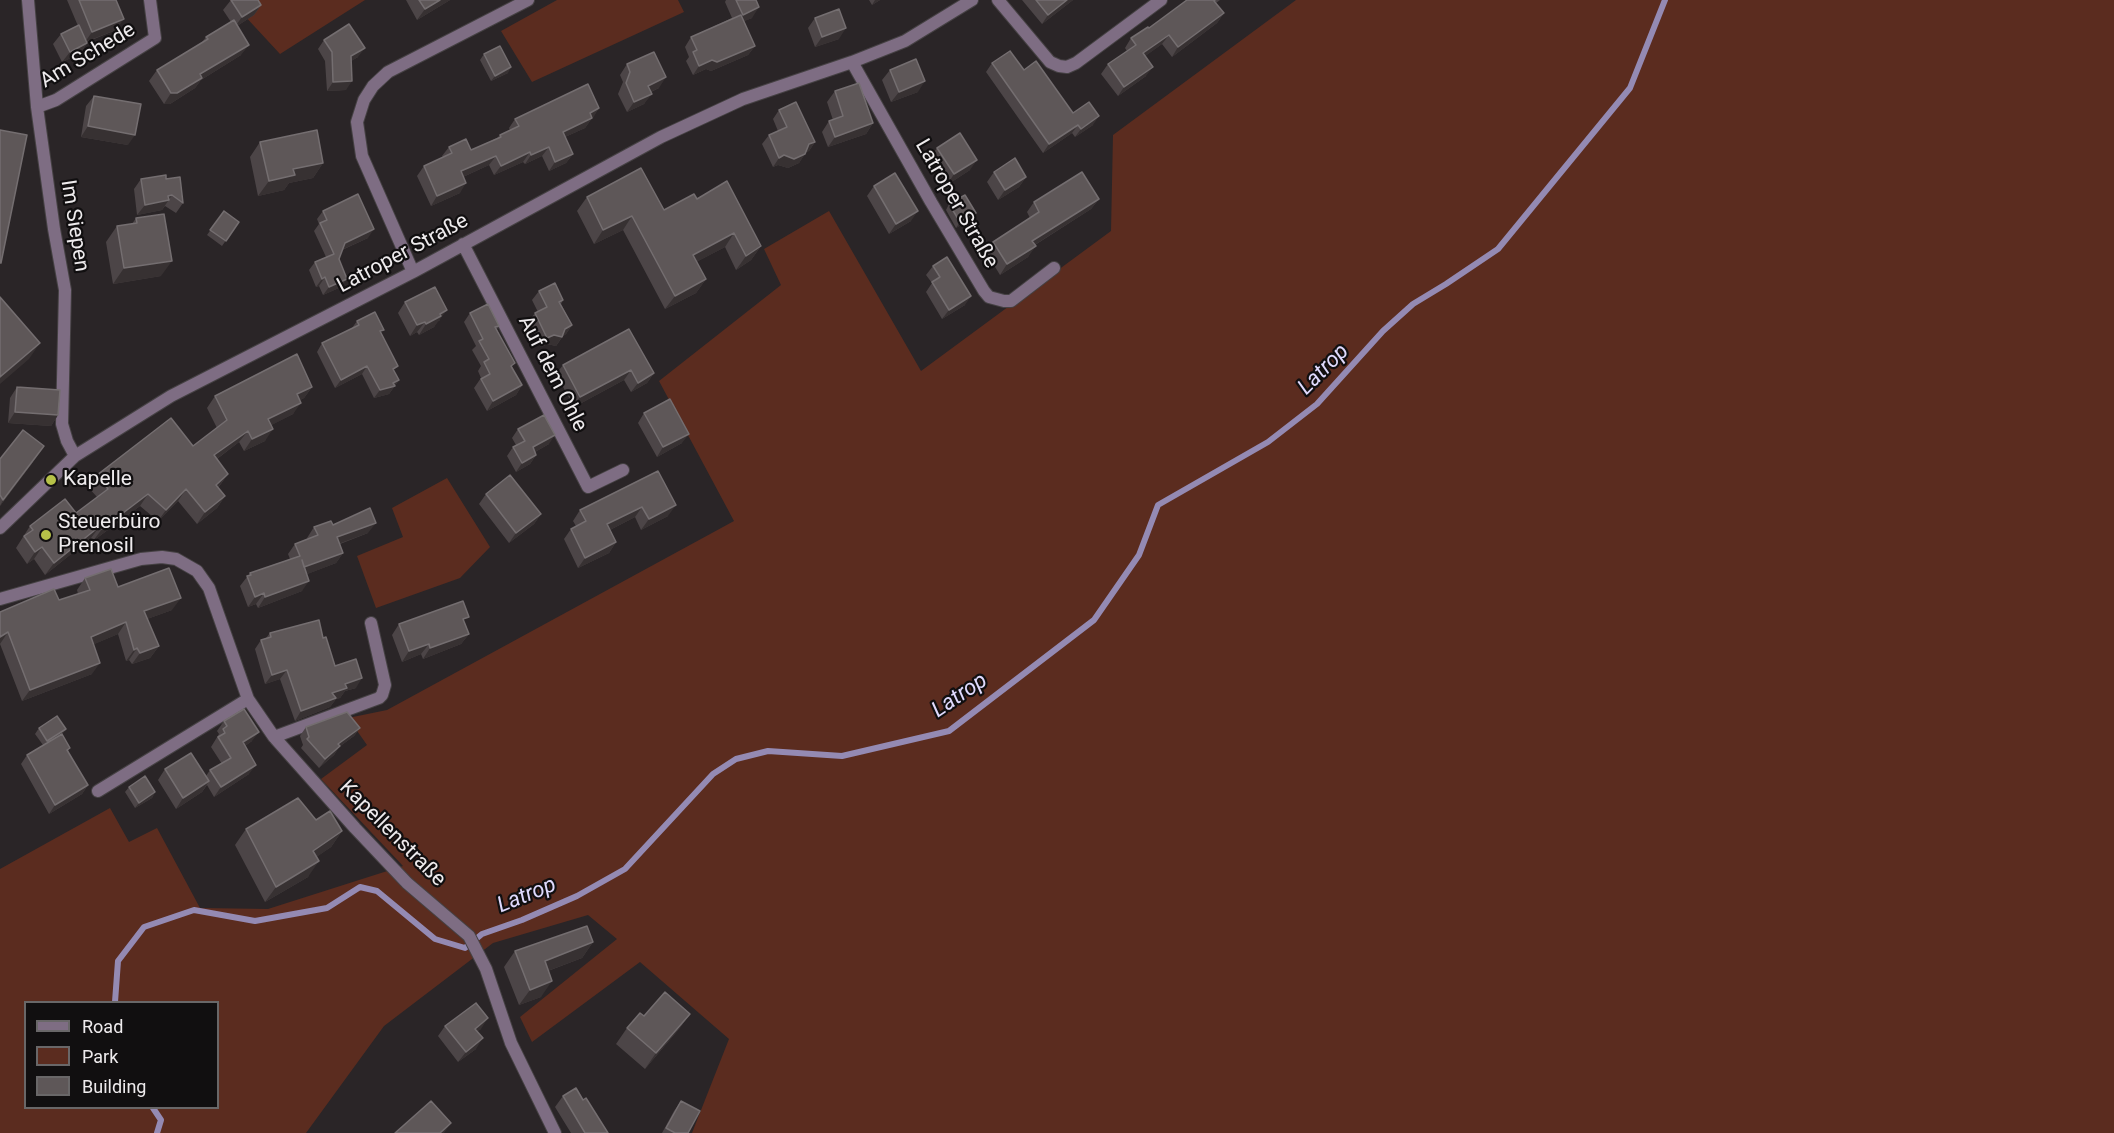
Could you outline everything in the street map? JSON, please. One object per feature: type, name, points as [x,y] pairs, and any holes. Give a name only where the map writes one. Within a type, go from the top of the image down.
[{"type":"street","name":"Im Siepen","points":[[28,0],[37,107],[65,290],[62,424],[75,456]]},
{"type":"street","name":"Am Schede","points":[[37,107],[56,100],[155,38],[150,0]]},
{"type":"street","points":[[413,272],[362,156],[357,122],[364,100],[373,86],[388,72],[528,0]]},
{"type":"street","name":"Latroper Straße","points":[[0,528],[75,456],[171,396],[413,272],[681,128],[743,99],[852,62],[905,40],[972,0]]},
{"type":"street","points":[[998,0],[1050,62],[1067,67],[1076,63],[1161,0]]},
{"type":"street","name":"Latroper Straße","points":[[852,62],[931,202],[989,297],[1004,301],[1011,300],[1054,268]]},
{"type":"street","name":"Auf dem Ohle","points":[[463,244],[588,487],[623,470]]},
{"type":"street","name":"Kapellenstraße","points":[[0,599],[141,559],[162,557],[176,559],[197,571],[209,588],[248,699],[274,737],[407,883],[469,936],[481,958],[511,1043],[555,1133]]},
{"type":"street","points":[[274,737],[379,698],[385,685],[371,623]]},
{"type":"street","points":[[98,791],[248,699]]},
{"type":"green space","points":[[230,0],[365,0],[280,54]]},
{"type":"green space","points":[[557,0],[678,0],[684,12],[532,82],[501,31]]},
{"type":"green space","points":[[1296,0],[2114,0],[2114,1133],[692,1133],[729,1039],[640,962],[532,1042],[520,1017],[617,939],[588,915],[493,943],[384,1026],[306,1133],[0,1133],[0,869],[110,808],[129,842],[157,828],[200,908],[268,909],[403,866],[321,779],[367,745],[348,718],[387,710],[734,521],[659,381],[781,285],[764,249],[829,211],[921,371],[1111,231],[1113,135]]},
{"type":"green space","points":[[447,478],[490,547],[460,578],[376,608],[357,556],[403,537],[392,508]]},
{"type":"building","points":[[79,0],[116,0],[124,19],[92,32]]},
{"type":"building","points":[[231,0],[258,0],[261,5],[242,17]]},
{"type":"building","points":[[419,0],[440,0],[425,9]]},
{"type":"building","points":[[736,0],[756,0],[759,7],[743,15]]},
{"type":"building","points":[[1036,0],[1067,0],[1048,15]]},
{"type":"building","points":[[1187,0],[1215,0],[1224,13],[1178,47],[1169,35],[1143,53],[1153,67],[1124,87],[1108,64],[1136,45],[1131,38],[1149,28]]},
{"type":"building","points":[[839,9],[846,28],[822,37],[815,18]]},
{"type":"building","points":[[741,15],[755,46],[717,62],[712,60],[699,66],[693,52],[697,50],[691,37]]},
{"type":"building","points":[[234,20],[249,45],[200,74],[202,78],[177,93],[171,93],[157,70]]},
{"type":"building","points":[[349,24],[365,48],[351,56],[352,81],[333,82],[332,52],[324,40]]},
{"type":"building","points":[[79,25],[87,43],[70,52],[61,34]]},
{"type":"building","points":[[500,46],[511,67],[495,76],[484,54]]},
{"type":"building","points":[[1010,51],[1024,70],[1036,61],[1073,113],[1089,102],[1099,116],[1081,129],[1078,125],[1049,144],[992,63]]},
{"type":"building","points":[[654,52],[666,77],[648,86],[652,94],[634,102],[626,83],[630,72],[627,64]]},
{"type":"building","points":[[916,59],[925,81],[899,92],[890,70]]},
{"type":"building","points":[[859,83],[873,123],[835,137],[829,121],[843,116],[835,91]]},
{"type":"building","points":[[588,84],[599,108],[590,113],[592,118],[563,132],[573,154],[555,162],[549,147],[531,155],[530,152],[501,166],[496,156],[461,171],[466,183],[437,196],[424,166],[452,153],[449,147],[466,139],[471,150],[501,137],[500,135],[519,126],[515,119]]},
{"type":"building","points":[[94,96],[141,104],[135,135],[88,126]]},
{"type":"building","points":[[796,102],[815,142],[809,144],[805,154],[794,159],[784,155],[779,158],[769,135],[787,127],[779,110]]},
{"type":"building","points":[[0,130],[27,135],[1,263],[0,263]]},
{"type":"building","points":[[317,130],[323,163],[293,169],[295,175],[269,181],[260,142]]},
{"type":"building","points":[[960,133],[977,160],[954,174],[937,148]]},
{"type":"building","points":[[1015,158],[1026,177],[1005,190],[994,172]]},
{"type":"building","points":[[641,168],[664,210],[694,194],[697,199],[727,181],[761,246],[746,256],[734,233],[693,255],[706,279],[675,296],[632,216],[603,230],[587,197]]},
{"type":"building","points":[[1082,172],[1099,199],[1032,241],[1036,246],[1007,264],[993,242],[1039,212],[1034,202]]},
{"type":"building","points":[[895,173],[918,211],[896,224],[874,186]]},
{"type":"building","points":[[166,175],[166,179],[180,177],[183,203],[172,195],[168,196],[169,200],[145,205],[141,179]]},
{"type":"building","points":[[358,194],[374,229],[345,243],[339,259],[347,279],[329,287],[325,277],[322,279],[315,262],[334,254],[320,223],[327,220],[323,211]]},
{"type":"building","points":[[965,195],[976,213],[960,222],[949,204]]},
{"type":"building","points":[[224,211],[239,222],[226,241],[210,230]]},
{"type":"building","points":[[164,214],[172,261],[124,268],[117,226],[137,223],[136,218]]},
{"type":"building","points":[[947,257],[971,296],[949,310],[932,282],[940,277],[933,266]]},
{"type":"building","points":[[555,283],[563,300],[559,302],[572,325],[565,329],[562,337],[554,335],[547,338],[535,313],[547,307],[539,291]]},
{"type":"building","points":[[435,287],[447,310],[426,324],[425,322],[417,325],[405,302]]},
{"type":"building","points":[[0,297],[40,343],[0,377]]},
{"type":"building","points":[[488,304],[499,326],[495,327],[515,363],[511,366],[522,385],[493,401],[481,379],[490,374],[484,362],[489,359],[479,341],[483,339],[470,313]]},
{"type":"building","points":[[375,312],[384,330],[380,331],[398,366],[393,369],[399,380],[393,383],[395,386],[380,390],[367,366],[341,380],[322,343],[359,325],[357,321]]},
{"type":"building","points":[[629,329],[654,373],[638,383],[631,370],[580,397],[563,365]]},
{"type":"building","points":[[297,354],[312,387],[297,394],[301,403],[268,419],[273,429],[252,439],[248,431],[214,455],[228,474],[216,485],[225,496],[205,512],[186,489],[166,510],[148,494],[102,529],[100,526],[54,563],[42,547],[35,552],[24,536],[33,530],[30,526],[65,499],[76,513],[108,489],[97,475],[171,418],[193,446],[227,420],[215,396]]},
{"type":"building","points":[[17,387],[60,390],[58,415],[15,412]]},
{"type":"building","points":[[670,399],[689,434],[663,447],[644,413]]},
{"type":"building","points":[[544,415],[555,435],[533,447],[536,455],[522,463],[513,447],[525,441],[518,429]]},
{"type":"building","points":[[23,430],[44,446],[3,500],[0,495],[0,459]]},
{"type":"building","points":[[658,471],[676,505],[649,519],[642,507],[607,524],[616,542],[585,558],[571,529],[586,521],[580,510]]},
{"type":"building","points":[[510,475],[541,514],[516,533],[486,494]]},
{"type":"building","points":[[370,508],[376,523],[337,537],[343,553],[304,567],[309,581],[265,597],[264,593],[255,597],[247,576],[300,556],[295,544],[318,535],[314,527],[331,521],[333,525]]},
{"type":"building","points":[[169,568],[181,598],[144,611],[159,646],[140,653],[137,648],[134,650],[126,622],[91,637],[100,663],[30,690],[8,632],[0,637],[0,612],[54,589],[59,600],[90,590],[85,578],[111,569],[118,587]]},
{"type":"building","points":[[463,601],[469,617],[463,619],[469,634],[430,648],[429,644],[409,651],[399,624]]},
{"type":"building","points":[[319,620],[323,638],[326,637],[335,666],[356,659],[362,678],[345,684],[347,688],[332,693],[336,698],[301,711],[287,670],[272,675],[261,640],[271,637],[270,633]]},
{"type":"building","points":[[244,709],[259,732],[243,742],[256,765],[221,787],[210,770],[231,758],[218,737],[225,733],[223,729],[227,726],[224,721]]},
{"type":"building","points":[[347,712],[360,728],[338,744],[340,746],[325,759],[307,739],[309,737],[306,727]]},
{"type":"building","points":[[57,716],[66,729],[47,741],[39,728]]},
{"type":"building","points":[[62,734],[70,748],[67,750],[88,785],[55,805],[27,755]]},
{"type":"building","points":[[191,753],[209,781],[183,798],[165,769]]},
{"type":"building","points":[[145,776],[155,792],[139,803],[129,787]]},
{"type":"building","points":[[298,798],[316,820],[330,811],[342,831],[313,851],[319,861],[276,887],[246,829]]},
{"type":"building","points":[[587,926],[593,942],[545,961],[552,981],[530,990],[515,951]]},
{"type":"building","points":[[665,992],[690,1014],[656,1053],[627,1028],[640,1013],[644,1016]]},
{"type":"building","points":[[476,1003],[488,1018],[475,1029],[483,1038],[466,1052],[445,1026]]},
{"type":"building","points":[[576,1088],[583,1100],[586,1098],[608,1133],[585,1133],[563,1096]]},
{"type":"building","points":[[431,1101],[451,1123],[440,1133],[395,1133]]},
{"type":"building","points":[[681,1101],[700,1111],[688,1133],[675,1133],[666,1128]]},
{"type":"waterway","name":"Latrop","points":[[115,1001],[118,961],[144,927],[194,910],[255,921],[327,908],[360,887],[377,891],[435,939],[465,948],[482,934],[522,920],[577,896],[625,869],[713,774],[736,759],[768,751],[842,756],[949,731],[1094,620],[1139,555],[1158,505],[1268,442],[1317,404],[1383,331],[1413,304],[1498,249],[1630,88],[1665,0]]},
{"type":"waterway","name":"Latrop","points":[[154,1109],[161,1120],[157,1133]]},
{"type":"place","name":"Kapelle","points":[[51,480]]},
{"type":"place","name":"Steuerbüro Prenosil","points":[[46,535]]}]
